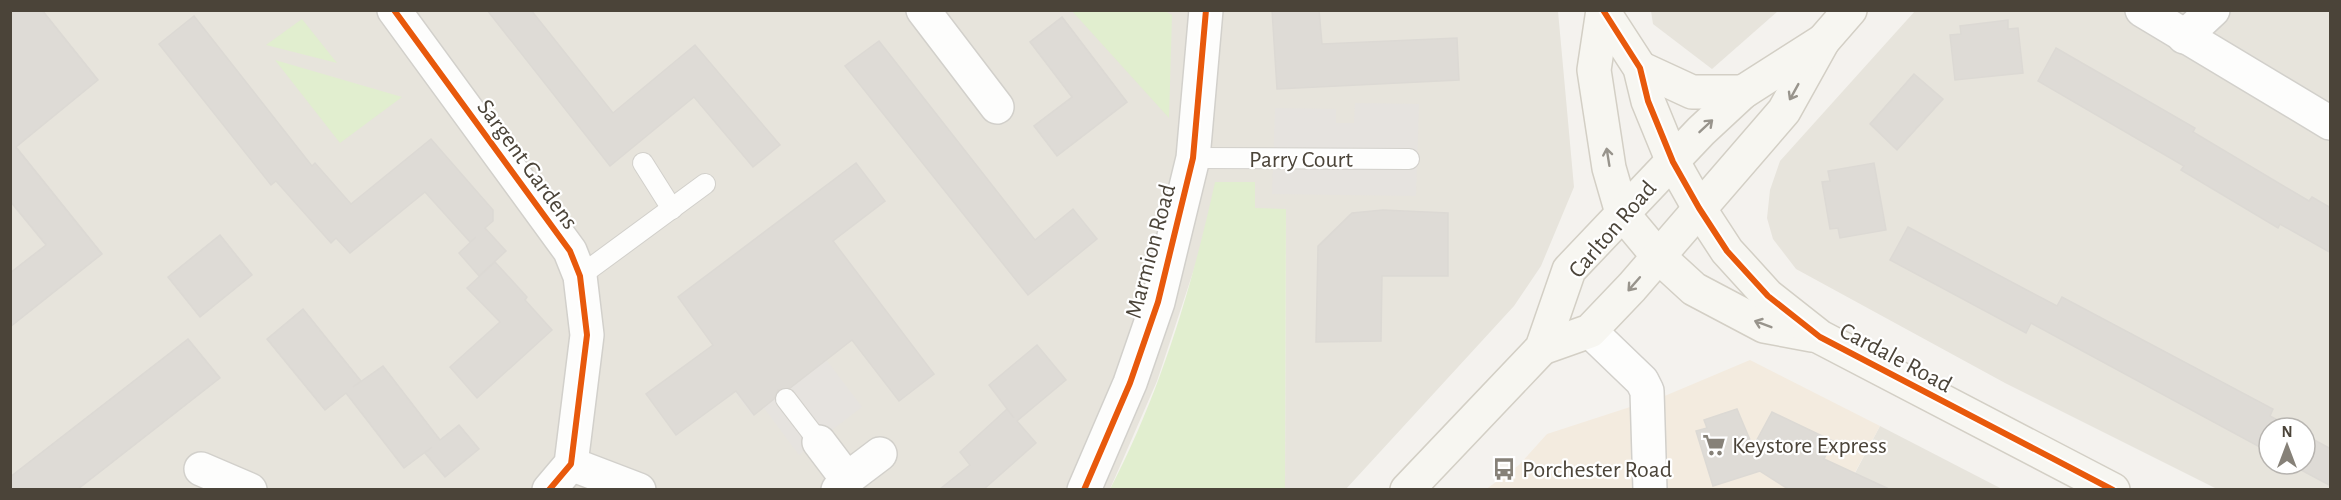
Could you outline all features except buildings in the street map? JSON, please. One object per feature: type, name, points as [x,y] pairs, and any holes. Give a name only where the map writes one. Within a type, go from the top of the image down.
[{"type":"street","name":"Sargent Gardens","points":[[394,10],[570,251],[580,276],[587,335],[571,464]]},
{"type":"street","name":"Marmion Road","points":[[1084,489],[1130,383],[1158,302],[1193,158],[1206,10]]},
{"type":"street","name":"Carlton Road","points":[[1542,348],[1590,331],[1784,111],[1823,41],[1850,10]]},
{"type":"street","points":[[2142,10],[2331,123]]},
{"type":"street","points":[[2184,37],[2213,10]]},
{"type":"street","points":[[1603,11],[1640,68],[1648,101],[1673,162],[1699,208]]},
{"type":"street","points":[[1603,11],[1594,70],[1609,168],[1622,213],[1658,256]]},
{"type":"street","points":[[941,19],[996,106]]},
{"type":"street","name":"Carlton Road","points":[[1407,489],[1542,348],[1569,270],[1701,131],[1743,92],[1823,41]]},
{"type":"street","points":[[1640,68],[1692,92],[1743,92]]},
{"type":"street","name":"Cardale Road","points":[[1699,208],[1727,251],[1768,296],[1820,337],[2113,489]]},
{"type":"street","name":"Cardale Road","points":[[1658,256],[1694,289],[1764,326],[1820,337]]},
{"type":"street","points":[[1590,331],[1642,381],[1647,391],[1650,489]]},
{"type":"street","points":[[819,442],[843,484],[880,454]]},
{"type":"street","points":[[549,489],[571,464],[639,489]]},
{"type":"street","points":[[201,469],[250,489]]},
{"type":"lane","name":"Parry Court","points":[[1193,158],[1409,159]]},
{"type":"lane","points":[[643,163],[672,209]]},
{"type":"lane","points":[[580,276],[705,184]]},
{"type":"lane","points":[[786,399],[819,442]]},
{"type":"shaded area","points":[[10,11],[1558,11],[1574,187],[1541,266],[1514,306],[1346,489],[1285,489],[1286,210],[1255,209],[1216,182],[1201,248],[1157,381],[1110,489],[11,489]]},
{"type":"shaded area","points":[[1651,11],[1778,11],[1712,69],[1653,24]]},
{"type":"shaded area","points":[[1915,11],[2330,11],[2330,489],[2217,489],[2005,383],[1796,269],[1773,239],[1767,218],[1770,190],[1780,161]]},
{"type":"shaded area","points":[[1355,103],[1419,104],[1416,196],[1272,194],[1275,108],[1336,109],[1336,123],[1354,123]]},
{"type":"shaded area","points":[[784,304],[862,407],[799,455],[764,408],[753,416],[711,360]]},
{"type":"shaded area","points":[[1750,360],[1880,426],[1846,489],[1485,490],[1519,465],[1547,434],[1667,395]]},
{"type":"shaded area","points":[[1880,426],[2002,489],[1846,490]]},
{"type":"green space","points":[[1072,11],[1165,11],[1172,15],[1169,118]]},
{"type":"green space","points":[[302,19],[337,63],[266,45]]},
{"type":"green space","points":[[275,60],[402,97],[340,143]]},
{"type":"green space","points":[[1215,182],[1255,182],[1255,208],[1286,209],[1285,489],[1110,489],[1144,416],[1173,339],[1196,261]]},
{"type":"cycle path","points":[[394,10],[570,251],[580,276],[587,335],[571,464],[549,490]]},
{"type":"cycle path","points":[[1084,490],[1130,383],[1158,302],[1193,158],[1206,10]]},
{"type":"cycle path","points":[[1603,10],[1640,68],[1648,101],[1673,162],[1699,208],[1727,251],[1768,296],[1820,337],[2113,490]]},
{"type":"place","name":"Keystore Express","points":[[1714,445]]},
{"type":"place","name":"Porchester Road","points":[[1504,469]]}]
